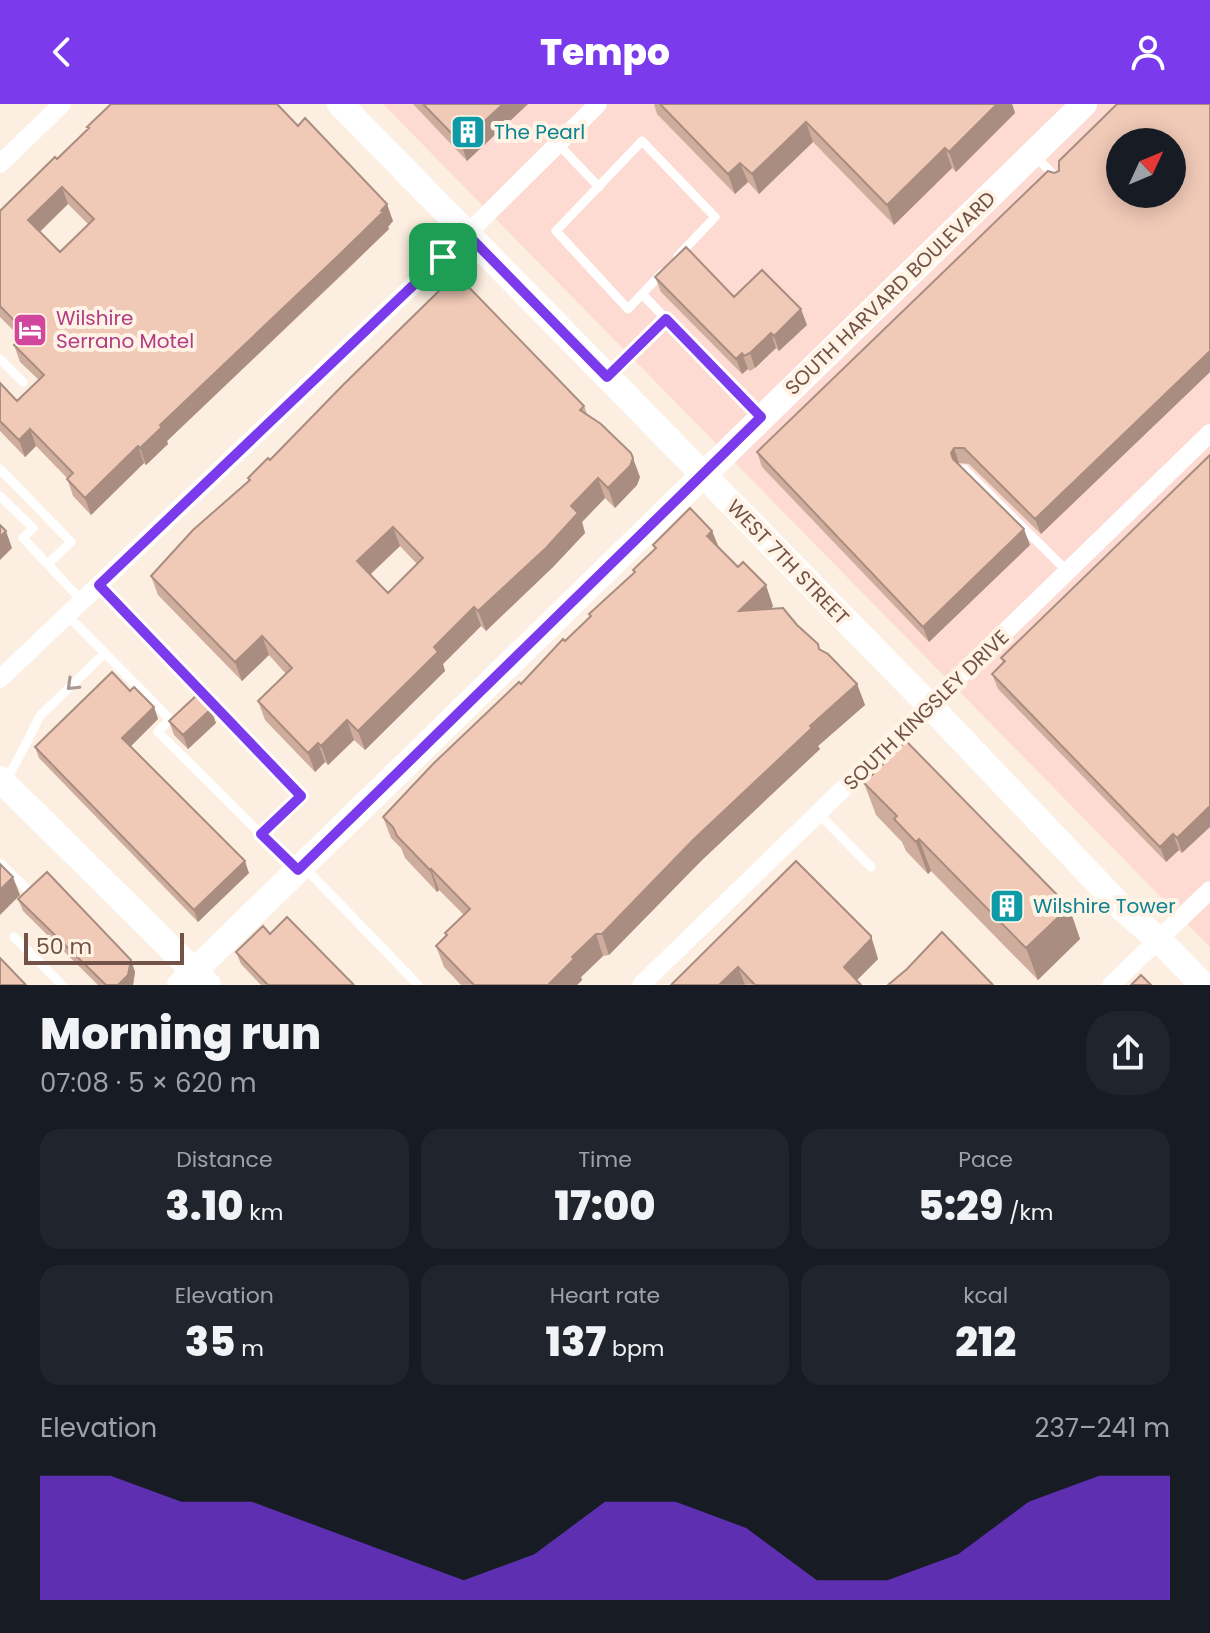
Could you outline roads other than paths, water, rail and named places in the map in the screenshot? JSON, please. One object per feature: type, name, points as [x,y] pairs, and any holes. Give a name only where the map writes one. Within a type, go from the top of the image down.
[{"type":"street","points":[[0,164],[62,104]]},
{"type":"street","name":"WEST 7TH STREET","points":[[340,104],[930,706],[1124,910],[1203,985]]},
{"type":"street","points":[[0,679],[467,234],[598,104]]},
{"type":"street","name":"SOUTH HARVARD BOULEVARD","points":[[194,981],[300,868],[1084,104]]},
{"type":"street","name":"SOUTH KINGSLEY DRIVE","points":[[641,985],[1210,433]]},
{"type":"street","points":[[2,782],[194,981]]},
{"type":"street","points":[[1111,985],[1210,890]]},
{"type":"lane","points":[[642,141],[715,217],[642,294],[628,309],[556,231],[642,141]]},
{"type":"lane","points":[[558,144],[599,187]]},
{"type":"lane","points":[[1034,155],[1059,181]]},
{"type":"lane","points":[[642,294],[761,417]]},
{"type":"lane","points":[[607,377],[666,319]]},
{"type":"lane","points":[[0,359],[23,382]]},
{"type":"lane","points":[[0,469],[71,542],[49,563]]},
{"type":"lane","points":[[964,469],[1068,572]]},
{"type":"lane","points":[[0,496],[33,528],[23,538],[82,601]]},
{"type":"lane","points":[[99,585],[301,796],[261,834]]},
{"type":"lane","points":[[67,615],[170,719],[158,732],[418,985]]},
{"type":"lane","points":[[2,782],[40,716],[105,653]]},
{"type":"lane","points":[[819,814],[871,867]]},
{"type":"lane","points":[[0,863],[26,888]]},
{"type":"lane","points":[[14,937],[62,985]]},
{"type":"place","name":"The Pearl","points":[[468,132]]},
{"type":"place","name":"Wilshire Serrano Motel","points":[[30,330]]},
{"type":"place","name":"Wilshire Tower","points":[[1007,906]]}]
